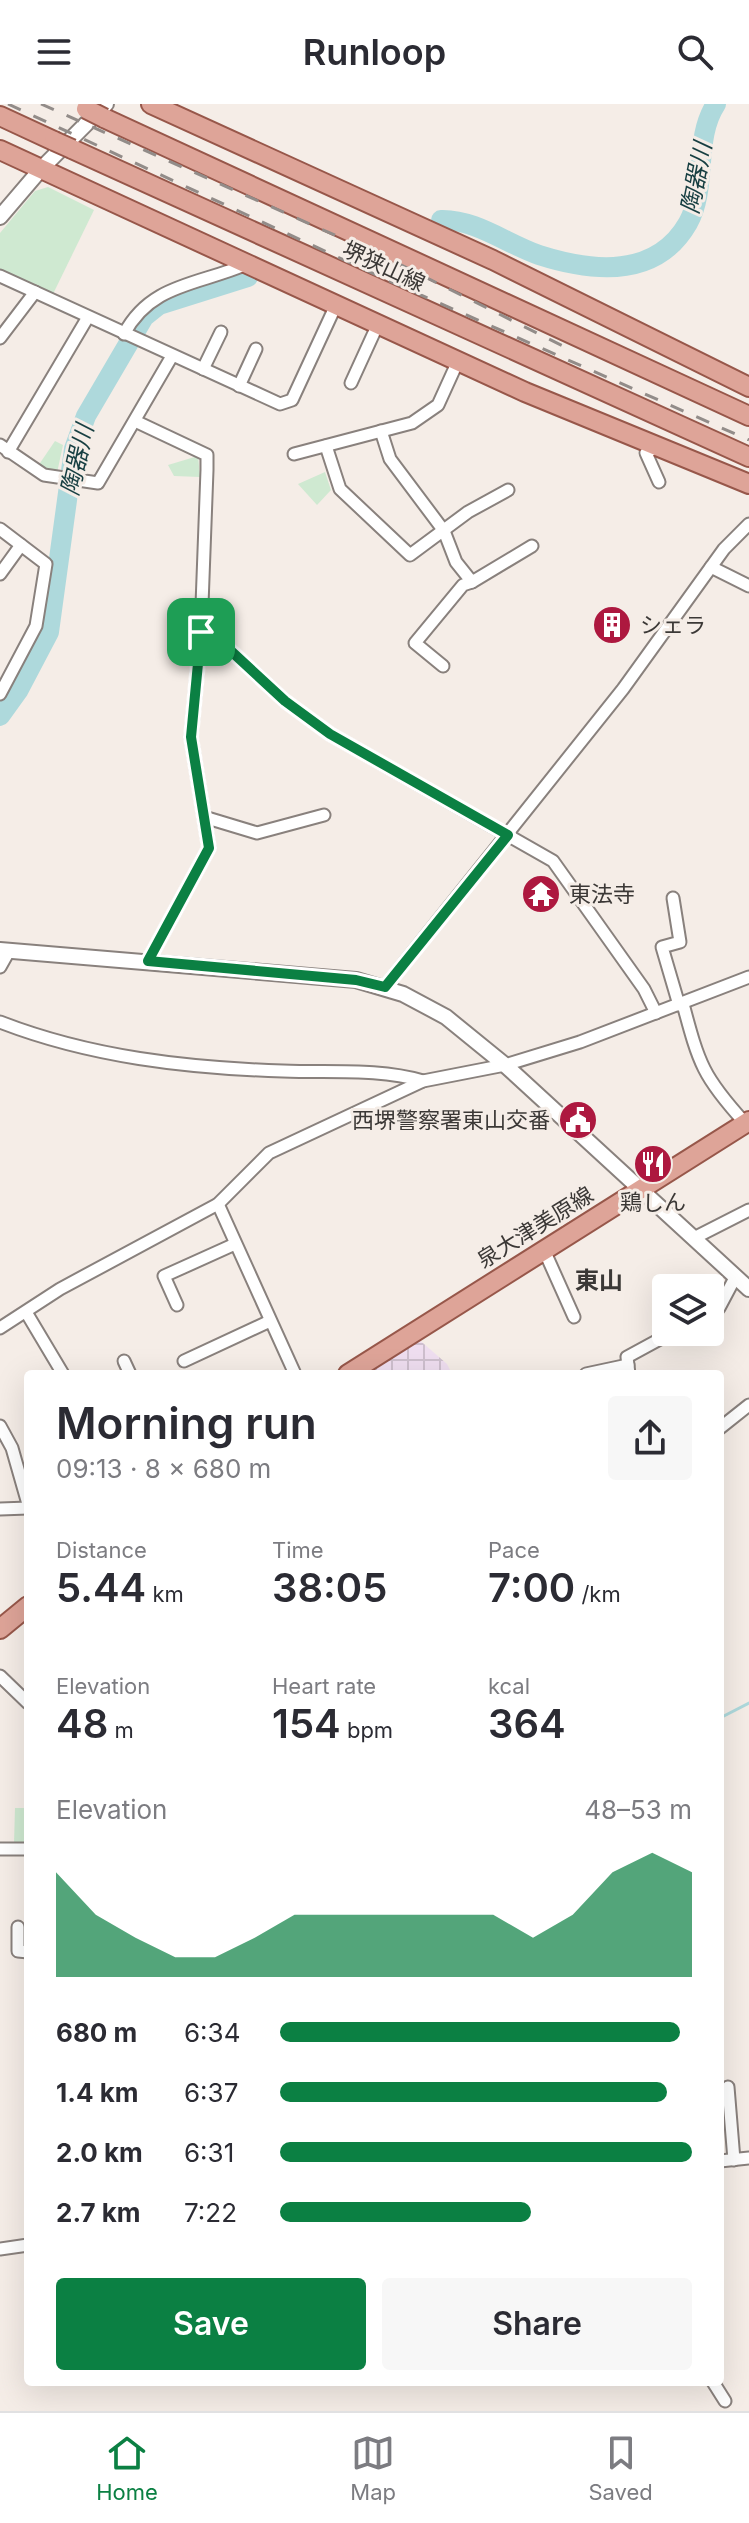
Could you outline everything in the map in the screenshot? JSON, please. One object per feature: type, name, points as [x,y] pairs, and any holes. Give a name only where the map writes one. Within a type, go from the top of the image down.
[{"type":"main road","points":[[151,104],[493,260],[749,387]]},
{"type":"main road","name":"堺狭山線","points":[[80,107],[105,111],[237,179],[461,280],[749,416]]},
{"type":"main road","name":"堺狭山線","points":[[0,116],[749,457]]},
{"type":"main road","points":[[0,150],[458,361],[749,484]]},
{"type":"main road","name":"泉大津美原線","points":[[354,1370],[747,1122]]},
{"type":"main road","points":[[0,1629],[24,1609]]},
{"type":"street","points":[[0,217],[41,169],[105,111]]},
{"type":"street","points":[[129,336],[135,313],[150,299],[247,264]]},
{"type":"street","points":[[0,276],[280,404],[292,400],[336,305]]},
{"type":"street","points":[[0,338],[35,292]]},
{"type":"street","points":[[88,317],[4,448],[44,475],[98,483],[172,356]]},
{"type":"street","points":[[351,383],[378,324]]},
{"type":"street","points":[[203,369],[221,332]]},
{"type":"street","points":[[239,386],[256,349]]},
{"type":"street","points":[[294,454],[412,423],[438,405],[458,361]]},
{"type":"street","points":[[135,421],[207,455],[201,632],[191,737],[209,848],[148,961]]},
{"type":"street","points":[[381,431],[396,470],[444,531],[456,562],[472,582]]},
{"type":"street","points":[[659,482],[646,453],[660,445]]},
{"type":"street","points":[[326,446],[340,489],[410,555],[468,512],[508,490]]},
{"type":"street","points":[[385,987],[623,689],[711,567],[749,524]]},
{"type":"street","points":[[0,529],[46,564],[33,636],[0,694]]},
{"type":"street","points":[[0,574],[21,545]]},
{"type":"street","points":[[443,666],[415,643],[463,585],[532,546]]},
{"type":"street","points":[[711,567],[749,586]]},
{"type":"street","points":[[201,632],[218,639],[285,701],[330,734],[553,861],[644,989],[656,1013]]},
{"type":"street","points":[[204,817],[257,833],[324,815]]},
{"type":"street","points":[[673,898],[680,942],[662,947],[681,1005],[704,1074],[747,1122]]},
{"type":"street","points":[[0,967],[4,951],[356,980],[385,987],[446,1017],[505,1065],[749,1289]]},
{"type":"street","points":[[0,1328],[60,1289],[218,1204],[269,1153],[423,1081],[505,1065],[681,1005],[749,977]]},
{"type":"street","points":[[0,1022],[35,1036],[136,1058],[281,1071],[356,1071],[423,1081]]},
{"type":"street","points":[[218,1204],[293,1370]]},
{"type":"street","points":[[694,1238],[749,1210]]},
{"type":"street","points":[[177,1305],[164,1276],[235,1244]]},
{"type":"street","points":[[544,1250],[574,1317]]},
{"type":"street","points":[[724,1299],[736,1276]]},
{"type":"street","points":[[26,1312],[61,1370]]},
{"type":"street","points":[[184,1361],[270,1321]]},
{"type":"street","points":[[628,1369],[627,1357],[652,1343]]},
{"type":"street","points":[[124,1361],[128,1370]]},
{"type":"street","points":[[726,1422],[749,1405]]},
{"type":"street","points":[[726,1422],[749,1417]]},
{"type":"street","points":[[0,1426],[12,1448],[24,1492]]},
{"type":"street","points":[[0,1509],[24,1506]]},
{"type":"street","points":[[0,1676],[24,1699]]},
{"type":"street","points":[[0,1849],[24,1849]]},
{"type":"street","points":[[18,1927],[18,1951],[24,1952]]},
{"type":"street","points":[[728,2087],[734,2160]]},
{"type":"street","points":[[724,2161],[749,2158]]},
{"type":"street","points":[[0,2249],[24,2246]]},
{"type":"street","points":[[716,2386],[725,2401]]},
{"type":"shaded area","points":[[416,1337],[450,1370],[365,1370]]},
{"type":"green space","points":[[48,187],[94,210],[53,294],[0,270],[0,233],[35,191]]},
{"type":"green space","points":[[55,441],[63,445],[57,473],[38,466]]},
{"type":"green space","points":[[198,456],[200,477],[174,476],[168,465]]},
{"type":"green space","points":[[325,472],[331,490],[317,505],[298,484]]},
{"type":"green space","points":[[15,1808],[24,1808],[24,1843],[14,1843]]},
{"type":"waterway","name":"陶器川","points":[[441,220],[479,228],[559,261],[601,267],[641,262],[659,254],[675,241],[688,223],[698,194],[705,132],[716,104]]},
{"type":"waterway","name":"陶器川","points":[[0,716],[18,691],[49,632],[74,449],[86,416],[144,317],[159,305],[248,277]]},
{"type":"waterway","points":[[724,1716],[749,1703]]},
{"type":"railway","points":[[8,104],[385,279],[749,440]]},
{"type":"railway","points":[[41,104],[395,262],[567,348]]},
{"type":"place","name":"シェラ","points":[[612,625]]},
{"type":"place","name":"東法寺","points":[[541,894]]},
{"type":"place","name":"西堺警察署東山交番","points":[[578,1120]]},
{"type":"place","name":"鶏しん","points":[[653,1164]]},
{"type":"district","name":"東山","points":[[599,1280]]},
{"type":"route","points":[[201,632],[218,639],[285,701],[330,734],[416,786],[508,835],[385,987],[356,980],[148,961],[209,848],[191,737],[201,632]]}]
